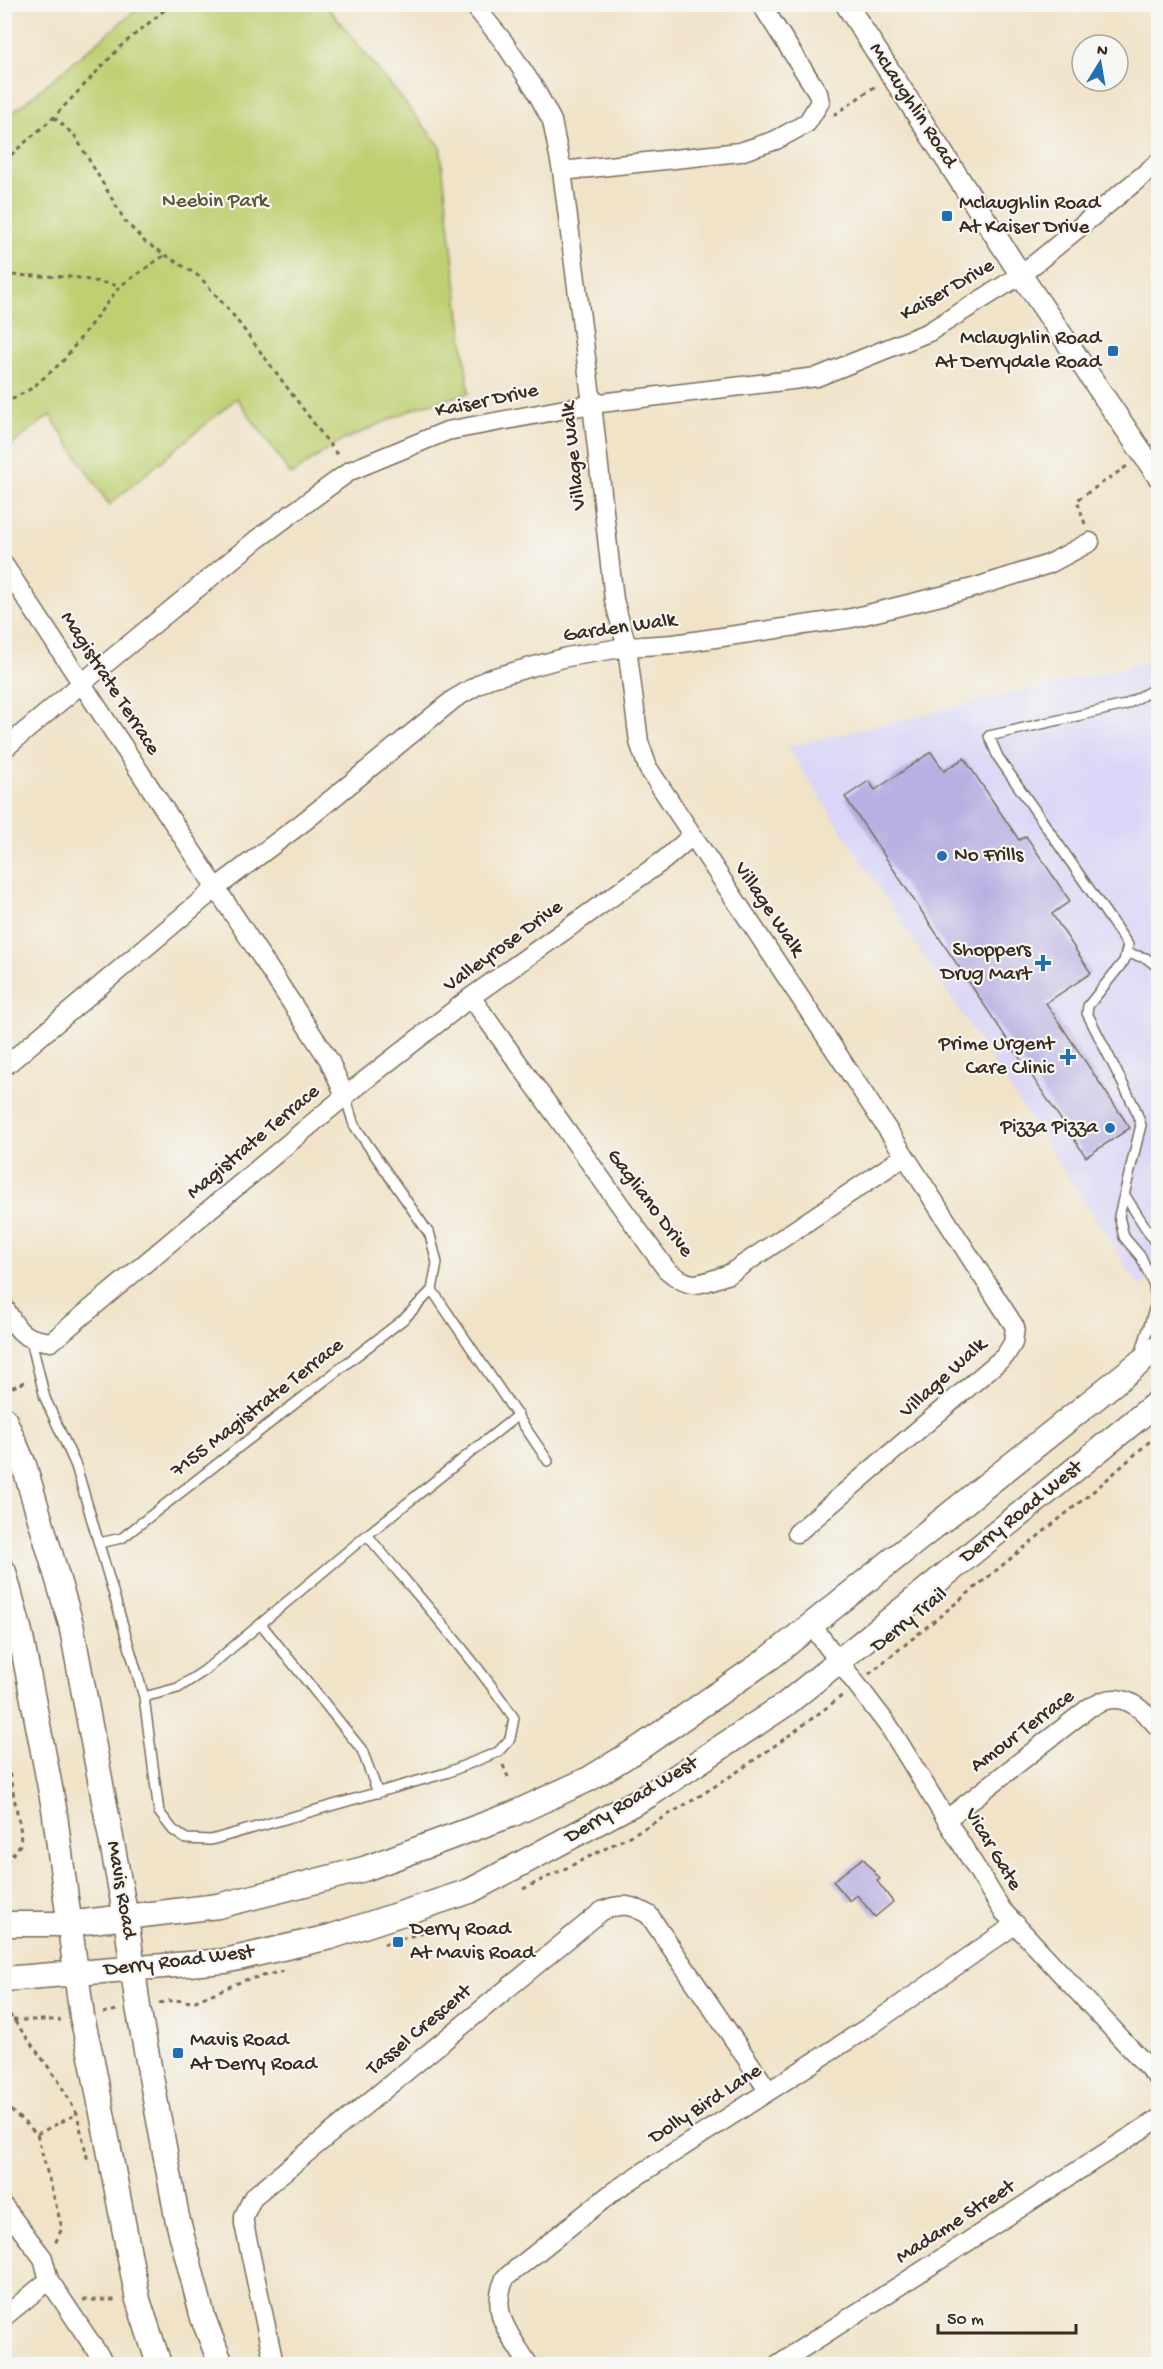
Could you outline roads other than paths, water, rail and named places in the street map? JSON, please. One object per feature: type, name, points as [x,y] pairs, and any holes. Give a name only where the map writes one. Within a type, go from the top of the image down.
[{"type":"main road","name":"Derry Road West","points":[[4,1924],[67,1924],[218,1906],[364,1869],[513,1814],[589,1779],[638,1749],[812,1626],[1158,1348]]},
{"type":"main road","name":"Derry Road West","points":[[4,1979],[225,1961],[330,1937],[470,1891],[649,1795],[786,1704],[1158,1402]]},
{"type":"main road","name":"Mavis Road","points":[[4,1419],[24,1465],[71,1624],[126,1918],[138,2007],[177,2217],[203,2318],[221,2364]]},
{"type":"main road","points":[[4,1572],[20,1632],[54,1808],[67,1924],[81,2017],[92,2061],[138,2301],[159,2364]]},
{"type":"street","name":"Village Walk","points":[[473,4],[503,41],[535,89],[552,121],[562,171],[614,600],[627,647],[639,742],[648,768],[905,1156],[1015,1327],[1012,1343],[1005,1356],[797,1533]]},
{"type":"street","points":[[562,171],[740,152],[776,140],[807,123],[820,102],[818,93],[760,4]]},
{"type":"street","name":"McLaughlin Road","points":[[846,4],[1021,275],[1158,477]]},
{"type":"street","name":"Kaiser Drive","points":[[4,749],[256,540],[350,471],[447,431],[592,404],[817,377],[929,332],[1021,275],[1158,163]]},
{"type":"street","name":"Garden Walk","points":[[216,888],[306,820],[454,699],[488,679],[567,657],[852,618],[973,588],[1049,564],[1090,542]]},
{"type":"street","name":"Magistrate Terrace","points":[[4,565],[329,1060],[345,1096],[51,1342],[31,1340]]},
{"type":"street","name":"Valleyrose Drive","points":[[345,1096],[471,997],[664,860],[692,836]]},
{"type":"street","points":[[4,1067],[216,888]]},
{"type":"street","name":"Gagliano Drive","points":[[471,997],[666,1269],[680,1280],[696,1285],[729,1274],[905,1156]]},
{"type":"street","points":[[4,1307],[19,1331],[31,1340]]},
{"type":"street","name":"Vicar Gate","points":[[812,1626],[890,1728],[993,1897],[1158,2078]]},
{"type":"street","name":"Amour Terrace","points":[[947,1819],[1090,1707],[1103,1701],[1126,1700],[1145,1713],[1158,1727]]},
{"type":"street","name":"Tassel Crescent","points":[[274,2364],[244,2224],[246,2210],[253,2197],[602,1911],[626,1904],[650,1915],[768,2090]]},
{"type":"street","name":"Dolly Bird Lane","points":[[528,2364],[502,2320],[498,2300],[505,2278],[614,2191],[870,2026],[1016,1924]]},
{"type":"street","name":"Madame Street","points":[[778,2364],[1158,2119]]},
{"type":"street","points":[[4,2207],[43,2258],[49,2280],[105,2364]]},
{"type":"street","points":[[4,2317],[49,2280]]},
{"type":"lane","points":[[1137,1365],[1156,1303],[1154,1285],[1141,1257],[1124,1237],[1119,1216],[1141,1125],[1135,1107],[1087,1013],[1088,1006],[1124,961],[1128,945],[998,758],[989,736],[1125,705],[1158,687]]},
{"type":"lane","points":[[1126,953],[1156,961]]},
{"type":"lane","points":[[345,1096],[354,1125],[430,1235],[437,1263],[432,1290],[549,1461]]},
{"type":"lane","points":[[1124,1194],[1158,1247]]},
{"type":"lane","name":"7155 Magistrate Terrace","points":[[99,1543],[122,1538],[405,1318],[432,1290]]},
{"type":"lane","points":[[31,1340],[45,1398],[76,1466],[144,1696],[159,1812],[173,1830],[186,1839],[211,1839],[446,1773],[498,1752],[510,1739],[514,1718],[478,1667],[367,1535]]},
{"type":"lane","points":[[144,1696],[178,1688],[204,1671],[367,1535],[518,1415]]},
{"type":"lane","points":[[261,1624],[362,1750],[378,1793]]},
{"type":"place","name":"Mclaughlin Road At Kaiser Drive","points":[[947,216]]},
{"type":"place","name":"Mclaughlin Road At Derrydale Road","points":[[1113,351]]},
{"type":"place","name":"No Frills","points":[[942,856]]},
{"type":"place","name":"Shoppers Drug Mart","points":[[1043,963]]},
{"type":"place","name":"Prime Urgent Care Clinic","points":[[1068,1057]]},
{"type":"place","name":"Pizza Pizza","points":[[1110,1128]]},
{"type":"place","name":"Derry Road At Mavis Road","points":[[398,1942]]},
{"type":"place","name":"Mavis Road At Derry Road","points":[[178,2053]]},
{"type":"park label","name":"Neebin Park","points":[[215,202]]}]
